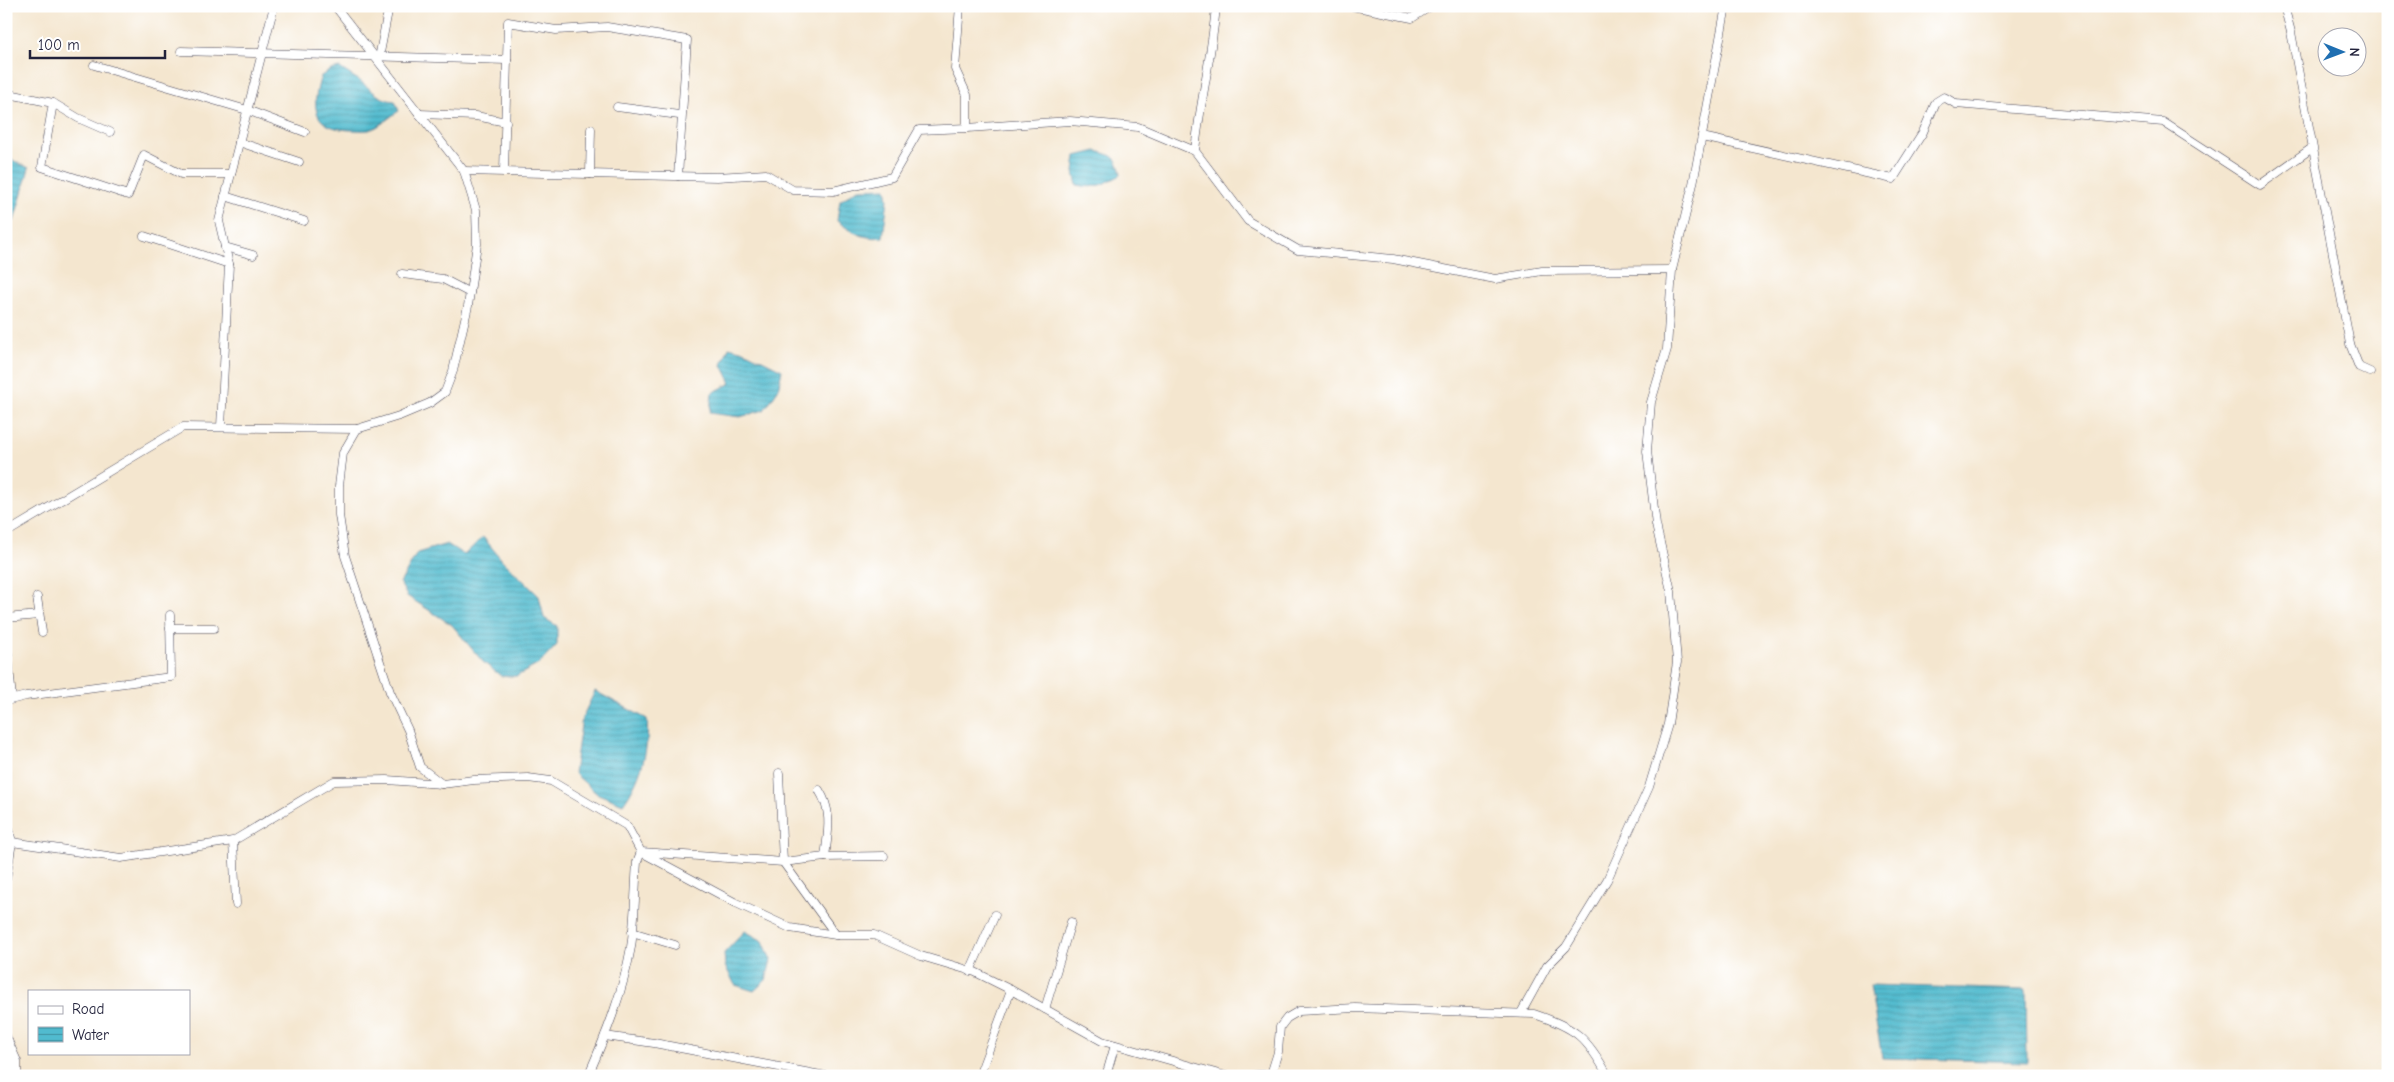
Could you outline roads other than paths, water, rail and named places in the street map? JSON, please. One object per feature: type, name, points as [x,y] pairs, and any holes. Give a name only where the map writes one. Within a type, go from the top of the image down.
[{"type":"street","points":[[221,427],[229,264],[219,221],[274,6]]},
{"type":"street","points":[[6,533],[183,427],[357,429],[415,410],[430,403],[444,392],[453,370],[470,293],[477,244],[476,210],[464,171],[335,6]]},
{"type":"street","points":[[376,57],[389,6]]},
{"type":"street","points":[[960,6],[955,69],[967,95],[967,128]]},
{"type":"street","points":[[1195,151],[1200,104],[1213,41],[1216,6]]},
{"type":"street","points":[[1352,6],[1412,18],[1431,6]]},
{"type":"street","points":[[1521,1013],[1547,966],[1566,946],[1606,880],[1649,787],[1668,724],[1678,662],[1671,591],[1656,525],[1647,451],[1651,402],[1667,349],[1672,270],[1702,137],[1726,6]]},
{"type":"street","points":[[2284,6],[2291,32],[2350,344],[2359,367],[2370,372]]},
{"type":"street","points":[[504,172],[508,22],[556,30],[607,28],[687,40],[678,176]]},
{"type":"street","points":[[181,52],[507,60]]},
{"type":"street","points":[[94,65],[248,110],[304,132]]},
{"type":"street","points":[[9,94],[53,103],[78,118],[110,132]]},
{"type":"street","points":[[1702,137],[1893,179],[1924,132],[1936,102],[1944,97],[1956,104],[2163,122],[2260,185],[2312,148]]},
{"type":"street","points":[[53,103],[42,168],[128,195],[144,155],[182,174],[231,174]]},
{"type":"street","points":[[617,108],[679,115]]},
{"type":"street","points":[[419,114],[476,116],[506,122]]},
{"type":"street","points":[[464,171],[717,178],[766,174],[792,190],[833,191],[892,177],[920,130],[1070,121],[1138,127],[1195,151],[1248,221],[1298,250],[1393,259],[1495,279],[1542,271],[1672,270]]},
{"type":"street","points":[[590,174],[591,129]]},
{"type":"street","points":[[240,142],[299,162]]},
{"type":"street","points":[[226,196],[304,221]]},
{"type":"street","points":[[144,236],[229,264]]},
{"type":"street","points":[[225,247],[253,255]]},
{"type":"street","points":[[402,274],[443,280],[470,293]]},
{"type":"street","points":[[357,429],[343,453],[339,486],[339,515],[345,556],[390,692],[408,730],[420,767],[442,784]]},
{"type":"street","points":[[37,597],[42,632]]},
{"type":"street","points":[[6,618],[39,615]]},
{"type":"street","points":[[6,635],[9,700],[171,677],[170,615]]},
{"type":"street","points":[[170,628],[214,628]]},
{"type":"street","points":[[779,773],[783,862],[836,935]]},
{"type":"street","points":[[12,842],[122,858],[233,841],[334,781],[387,780],[442,784],[474,780],[528,778],[551,781],[627,826],[641,852],[766,919],[790,928],[836,935],[874,935],[921,956],[970,971],[1011,990],[1102,1041],[1226,1076]]},
{"type":"street","points":[[819,790],[827,803],[829,817],[825,857]]},
{"type":"street","points":[[6,818],[12,842],[6,879]]},
{"type":"street","points":[[233,841],[236,904]]},
{"type":"street","points":[[641,852],[783,862],[825,857],[884,856]]},
{"type":"street","points":[[588,1076],[605,1036],[622,984],[632,932],[636,862],[641,852]]},
{"type":"street","points":[[970,971],[995,914]]},
{"type":"street","points":[[1045,1009],[1071,922]]},
{"type":"street","points":[[632,932],[675,945]]},
{"type":"street","points":[[979,1076],[1011,990]]},
{"type":"street","points":[[1246,1076],[1271,1074],[1278,1052],[1280,1027],[1287,1018],[1299,1011],[1355,1008],[1534,1014],[1556,1021],[1582,1036],[1595,1051],[1608,1076]]},
{"type":"street","points":[[6,1036],[17,1061],[17,1076]]},
{"type":"street","points":[[605,1036],[654,1043],[826,1076]]},
{"type":"street","points":[[1106,1076],[1115,1045]]},
{"type":"water","points":[[340,68],[380,97],[395,101],[399,111],[377,127],[369,130],[337,128],[321,120],[316,106],[316,97],[321,76],[331,70]]},
{"type":"water","points":[[1096,151],[1114,158],[1121,175],[1095,186],[1077,185],[1074,172],[1076,156]]},
{"type":"water","points":[[6,157],[29,168],[14,221],[6,218]]},
{"type":"water","points":[[886,188],[888,199],[883,237],[864,236],[848,229],[837,221],[840,201],[858,189]]},
{"type":"water","points":[[729,347],[744,351],[782,370],[778,390],[764,410],[740,417],[710,413],[712,393],[731,383],[722,365]]},
{"type":"water","points":[[483,537],[502,560],[539,596],[544,618],[557,626],[557,645],[539,664],[517,676],[501,676],[483,662],[452,625],[407,596],[400,583],[417,553],[447,544],[464,555]]},
{"type":"water","points":[[595,691],[647,719],[647,741],[639,775],[623,804],[596,793],[574,773],[582,718]]},
{"type":"water","points":[[745,931],[763,941],[771,960],[766,980],[754,991],[735,985],[725,966],[724,953]]},
{"type":"water","points":[[1870,985],[2026,990],[2027,1062],[1882,1058]]}]
